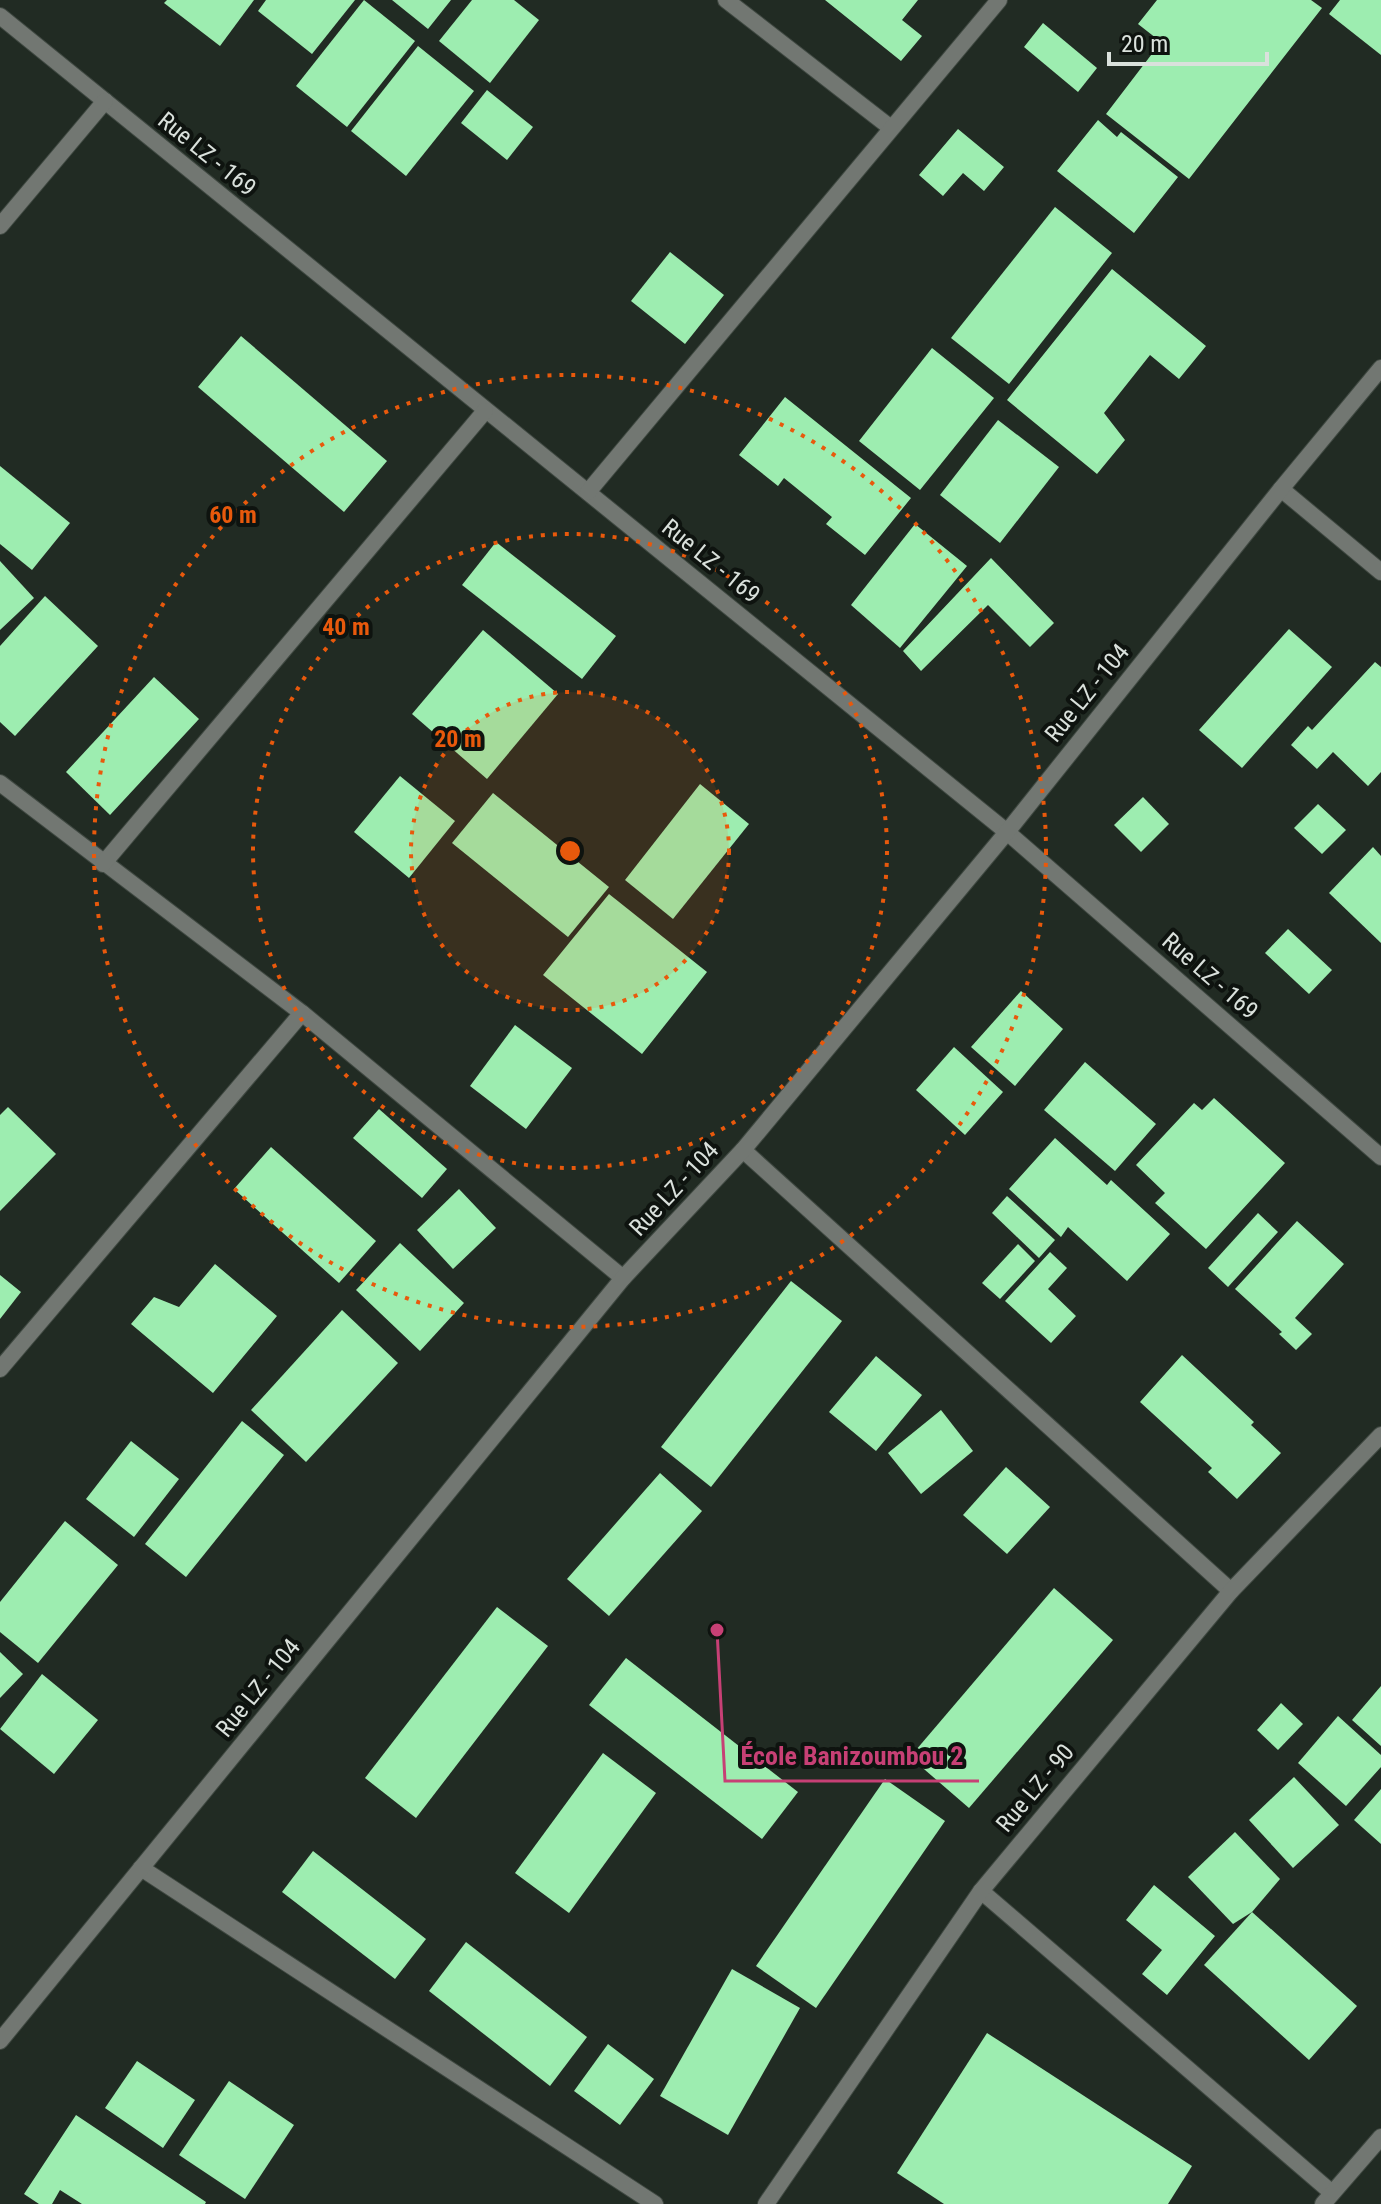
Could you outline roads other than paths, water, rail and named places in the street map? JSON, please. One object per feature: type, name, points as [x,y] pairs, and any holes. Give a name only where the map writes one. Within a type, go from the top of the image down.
[{"type":"street","points":[[726,0],[891,128]]},
{"type":"street","points":[[588,492],[999,0]]},
{"type":"street","name":"Rue LZ - 169","points":[[0,16],[1007,832],[1381,1157]]},
{"type":"street","points":[[0,226],[105,101]]},
{"type":"street","name":"Rue LZ - 104","points":[[0,2041],[623,1278],[743,1150],[1007,832],[1381,368]]},
{"type":"street","points":[[103,864],[485,411]]},
{"type":"street","points":[[1281,489],[1381,572]]},
{"type":"street","points":[[0,783],[302,1013],[623,1278]]},
{"type":"street","points":[[0,1369],[302,1013]]},
{"type":"street","points":[[743,1150],[1231,1591]]},
{"type":"street","name":"Rue LZ - 90","points":[[766,2204],[981,1891],[1231,1591],[1381,1435]]},
{"type":"street","points":[[141,1868],[655,2204]]},
{"type":"street","points":[[981,1891],[1327,2198],[1381,2137]]},
{"type":"place","name":"École Banizoumbou 2","points":[[717,1630]]}]
